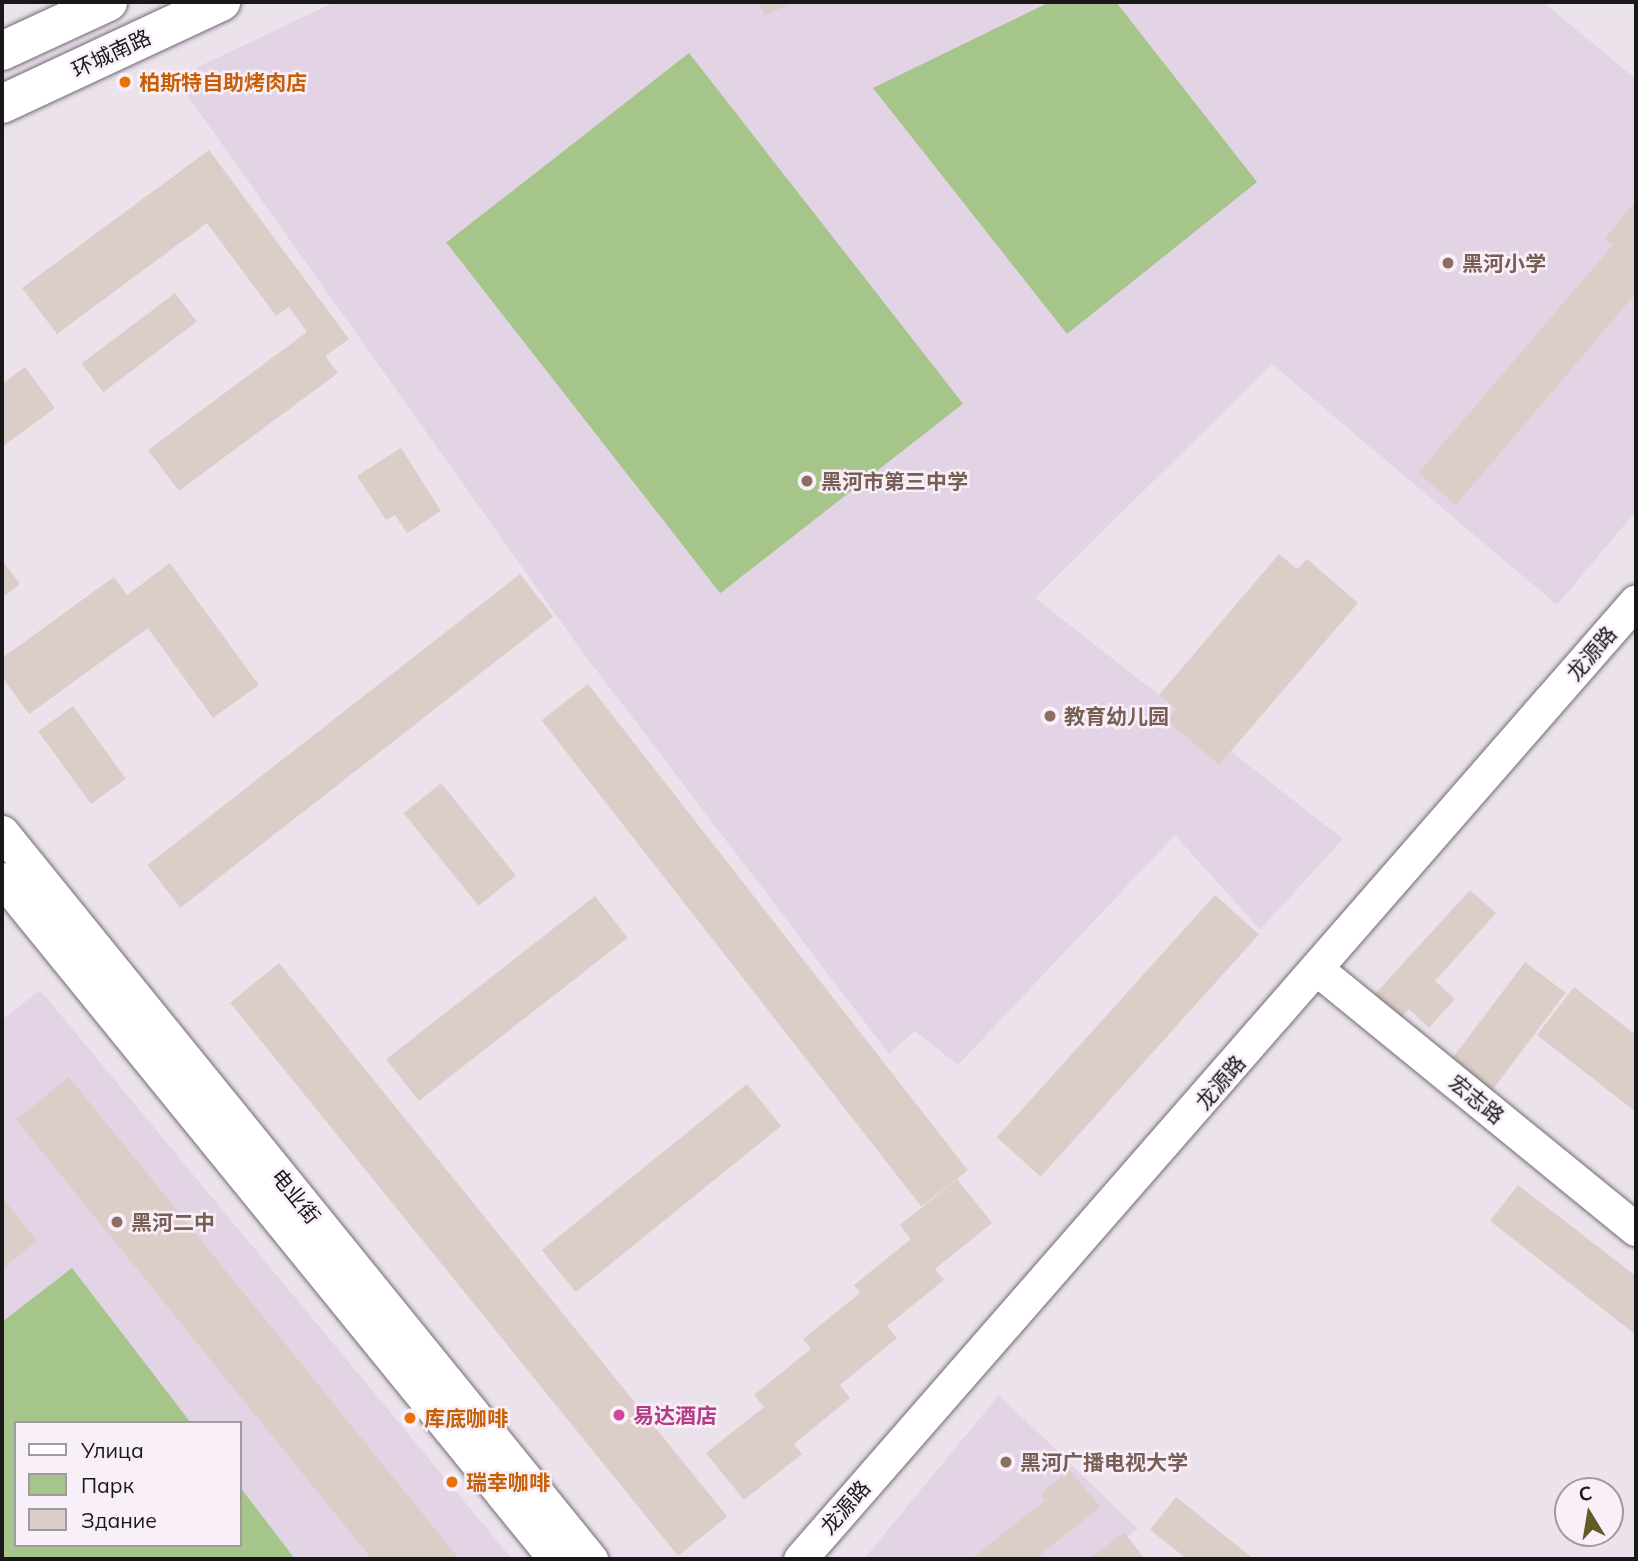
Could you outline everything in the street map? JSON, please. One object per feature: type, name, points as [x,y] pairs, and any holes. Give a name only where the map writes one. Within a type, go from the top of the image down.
[{"type":"main road","points":[[2,51],[108,2]]},
{"type":"main road","name":"环城南路","points":[[2,104],[221,2]]},
{"type":"street","name":"龙源路","points":[[800,1559],[1318,970],[1636,601]]},
{"type":"street","name":"电业街","points":[[2,832],[591,1559]]},
{"type":"street","name":"电业街","points":[[2,880],[555,1559]]},
{"type":"street","name":"宏志路","points":[[1318,970],[1636,1228]]},
{"type":"shaded area","name":"黑河市第三中学","points":[[335,2],[1543,2],[1636,79],[1636,511],[1557,605],[1272,364],[1035,598],[1343,839],[1260,930],[1175,835],[958,1065],[915,1031],[889,1054],[581,650],[175,78]]},
{"type":"shaded area","name":"黑河二中","points":[[40,990],[512,1559],[2,1559],[2,1020]]},
{"type":"shaded area","name":"黑河广播电视大学","points":[[999,1395],[1138,1529],[1095,1559],[864,1559]]},
{"type":"green space","points":[[1050,2],[1116,2],[1257,182],[1067,334],[873,88]]},
{"type":"green space","points":[[689,53],[963,404],[720,593],[446,243]]},
{"type":"green space","points":[[72,1268],[189,1421],[14,1421],[14,1547],[242,1547],[242,1490],[295,1559],[2,1559],[2,1322]]},
{"type":"building","points":[[759,2],[794,2],[765,15]]},
{"type":"building","points":[[209,150],[349,339],[325,356],[338,373],[179,491],[148,450],[307,332],[289,307],[276,316],[207,223],[57,334],[22,288]]},
{"type":"building","points":[[1636,201],[1636,293],[1456,505],[1418,473],[1613,245],[1605,238]]},
{"type":"building","points":[[175,293],[197,322],[103,392],[82,363]]},
{"type":"building","points":[[25,367],[55,408],[2,447],[2,384]]},
{"type":"building","points":[[401,448],[441,511],[407,533],[395,515],[386,520],[357,476]]},
{"type":"building","points":[[1279,554],[1297,569],[1307,559],[1358,603],[1219,765],[1167,720],[1176,709],[1159,695]]},
{"type":"building","points":[[2,560],[20,584],[2,598]]},
{"type":"building","points":[[170,563],[259,685],[213,718],[148,628],[29,714],[2,677],[2,658],[114,577],[127,595]]},
{"type":"building","points":[[520,574],[553,617],[181,908],[147,865]]},
{"type":"building","points":[[588,684],[968,1170],[921,1207],[542,720]]},
{"type":"building","points":[[73,706],[126,779],[91,804],[38,731]]},
{"type":"building","points":[[441,783],[516,875],[479,906],[404,813]]},
{"type":"building","points":[[1470,890],[1496,913],[1435,981],[1455,999],[1429,1028],[1409,1009],[1400,1019],[1374,995]]},
{"type":"building","points":[[1215,895],[1259,934],[1041,1177],[997,1137]]},
{"type":"building","points":[[595,896],[628,938],[419,1101],[386,1059]]},
{"type":"building","points":[[1525,962],[1566,993],[1491,1093],[1450,1062]]},
{"type":"building","points":[[279,963],[727,1516],[678,1556],[230,1003]]},
{"type":"building","points":[[1574,987],[1636,1035],[1636,1112],[1537,1035]]},
{"type":"building","points":[[69,1077],[457,1556],[453,1559],[372,1559],[16,1120]]},
{"type":"building","points":[[747,1084],[781,1126],[576,1292],[542,1250]]},
{"type":"building","points":[[957,1179],[992,1223],[935,1269],[944,1280],[887,1326],[897,1338],[840,1385],[850,1398],[794,1444],[802,1454],[744,1500],[706,1453],[764,1407],[754,1395],[811,1349],[803,1339],[860,1293],[854,1285],[911,1239],[900,1225]]},
{"type":"building","points":[[1518,1185],[1636,1276],[1636,1335],[1490,1221]]},
{"type":"building","points":[[2,1197],[37,1241],[2,1269]]},
{"type":"building","points":[[1070,1470],[1100,1507],[1035,1559],[971,1559],[1045,1500],[1040,1494]]},
{"type":"building","points":[[1176,1497],[1254,1559],[1187,1559],[1150,1530]]},
{"type":"building","points":[[1124,1532],[1145,1559],[1089,1559]]},
{"type":"place","name":"柏斯特自助烤肉店","points":[[125,82]]},
{"type":"place","name":"黑河小学","points":[[1448,263]]},
{"type":"place","name":"黑河市第三中学","points":[[807,481]]},
{"type":"place","name":"教育幼儿园","points":[[1050,716]]},
{"type":"place","name":"黑河二中","points":[[117,1222]]},
{"type":"place","name":"易达酒店","points":[[619,1415]]},
{"type":"place","name":"库底咖啡","points":[[410,1418]]},
{"type":"place","name":"黑河广播电视大学","points":[[1006,1462]]},
{"type":"place","name":"瑞幸咖啡","points":[[452,1482]]}]
